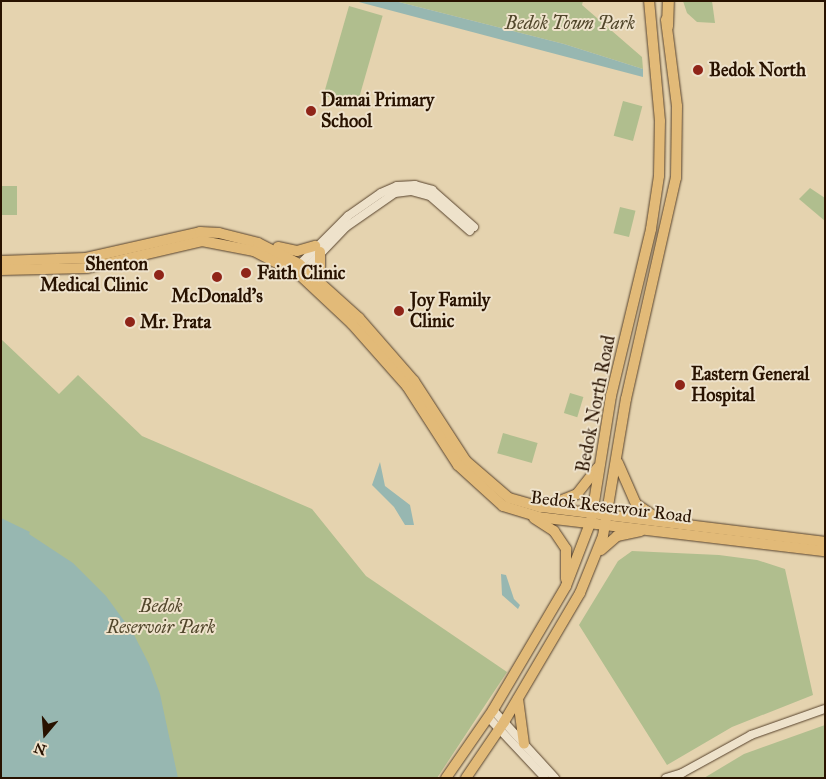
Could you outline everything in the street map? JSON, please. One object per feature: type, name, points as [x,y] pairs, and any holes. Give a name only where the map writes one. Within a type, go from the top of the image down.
[{"type":"highway","points":[[667,26],[668,1]]},
{"type":"main road","name":"Bedok North Road","points":[[446,778],[490,713],[566,586],[592,516],[611,396],[651,229],[659,176],[660,121],[649,1]]},
{"type":"main road","name":"Bedok North Road","points":[[466,778],[502,726],[580,593],[596,557],[607,518],[626,399],[676,178],[677,106],[664,1]]},
{"type":"main road","name":"Bedok Reservoir Road","points":[[1,261],[86,258],[200,232],[228,235],[258,243],[320,281],[359,318],[414,381],[457,449],[474,470],[505,496],[541,507],[664,530],[825,551]]},
{"type":"main road","name":"Bedok Reservoir Road","points":[[1,270],[87,268],[202,241],[245,248],[300,269],[402,380],[468,477],[489,496],[517,512],[592,516]]},
{"type":"main road","points":[[258,243],[297,251],[318,249],[320,281]]},
{"type":"main road","points":[[617,457],[622,477],[636,504],[658,519]]},
{"type":"main road","points":[[541,507],[556,504],[577,494],[591,481],[601,461]]},
{"type":"main road","points":[[517,512],[544,523],[566,549],[566,586]]},
{"type":"main road","name":"Bedok Reservoir Road","points":[[607,518],[658,519],[825,542]]},
{"type":"main road","points":[[596,557],[617,536],[664,530]]},
{"type":"main road","points":[[518,699],[524,744]]},
{"type":"street","points":[[300,269],[318,249],[372,198],[397,186],[415,185],[432,190],[460,213],[472,229],[434,198],[419,192],[403,192],[388,196],[367,210],[318,249]]},
{"type":"street","points":[[666,778],[681,775],[751,735],[825,709]]},
{"type":"street","points":[[490,713],[545,778]]},
{"type":"street","points":[[502,726],[524,744],[555,778]]},
{"type":"green space","name":"Bedok Town Park","points":[[395,1],[583,1],[582,5],[642,57],[643,69],[564,44]]},
{"type":"green space","points":[[683,1],[712,1],[715,23],[697,22],[687,13]]},
{"type":"green space","points":[[349,6],[383,16],[357,105],[323,95]]},
{"type":"green space","points":[[623,101],[642,106],[633,141],[614,136]]},
{"type":"green space","points":[[1,186],[17,186],[17,215],[1,215]]},
{"type":"green space","points":[[810,188],[825,198],[825,221],[799,199]]},
{"type":"green space","points":[[620,207],[636,211],[629,237],[613,233]]},
{"type":"green space","name":"Bedok Reservoir Park","points":[[1,339],[59,394],[78,375],[142,436],[312,509],[366,576],[507,672],[437,778],[1,778]]},
{"type":"green space","points":[[570,393],[583,397],[577,417],[564,413]]},
{"type":"green space","points":[[503,433],[538,443],[532,463],[497,453]]},
{"type":"green space","points":[[632,551],[719,555],[757,560],[785,569],[813,695],[732,727],[667,765],[579,625],[618,561]]},
{"type":"green space","points":[[825,725],[825,778],[704,778],[744,754]]},
{"type":"water","points":[[355,1],[395,1],[564,44],[643,69],[643,77]]},
{"type":"water","points":[[380,462],[385,486],[410,505],[414,525],[405,525],[394,507],[372,485]]},
{"type":"water","points":[[1,518],[30,532],[29,534],[73,563],[106,596],[133,633],[149,664],[160,694],[178,778],[1,778]]},
{"type":"water","points":[[501,574],[506,575],[514,599],[520,605],[518,609],[502,595]]},
{"type":"place","name":"Bedok North","points":[[698,70]]},
{"type":"place","name":"Damai Primary School","points":[[311,111]]},
{"type":"place","name":"Faith Clinic","points":[[246,273]]},
{"type":"place","name":"Shenton Medical Clinic","points":[[159,275]]},
{"type":"place","name":"McDonald's","points":[[217,277]]},
{"type":"place","name":"Joy Family Clinic","points":[[399,311]]},
{"type":"place","name":"Mr. Prata","points":[[130,322]]},
{"type":"place","name":"Eastern General Hospital","points":[[680,385]]}]
